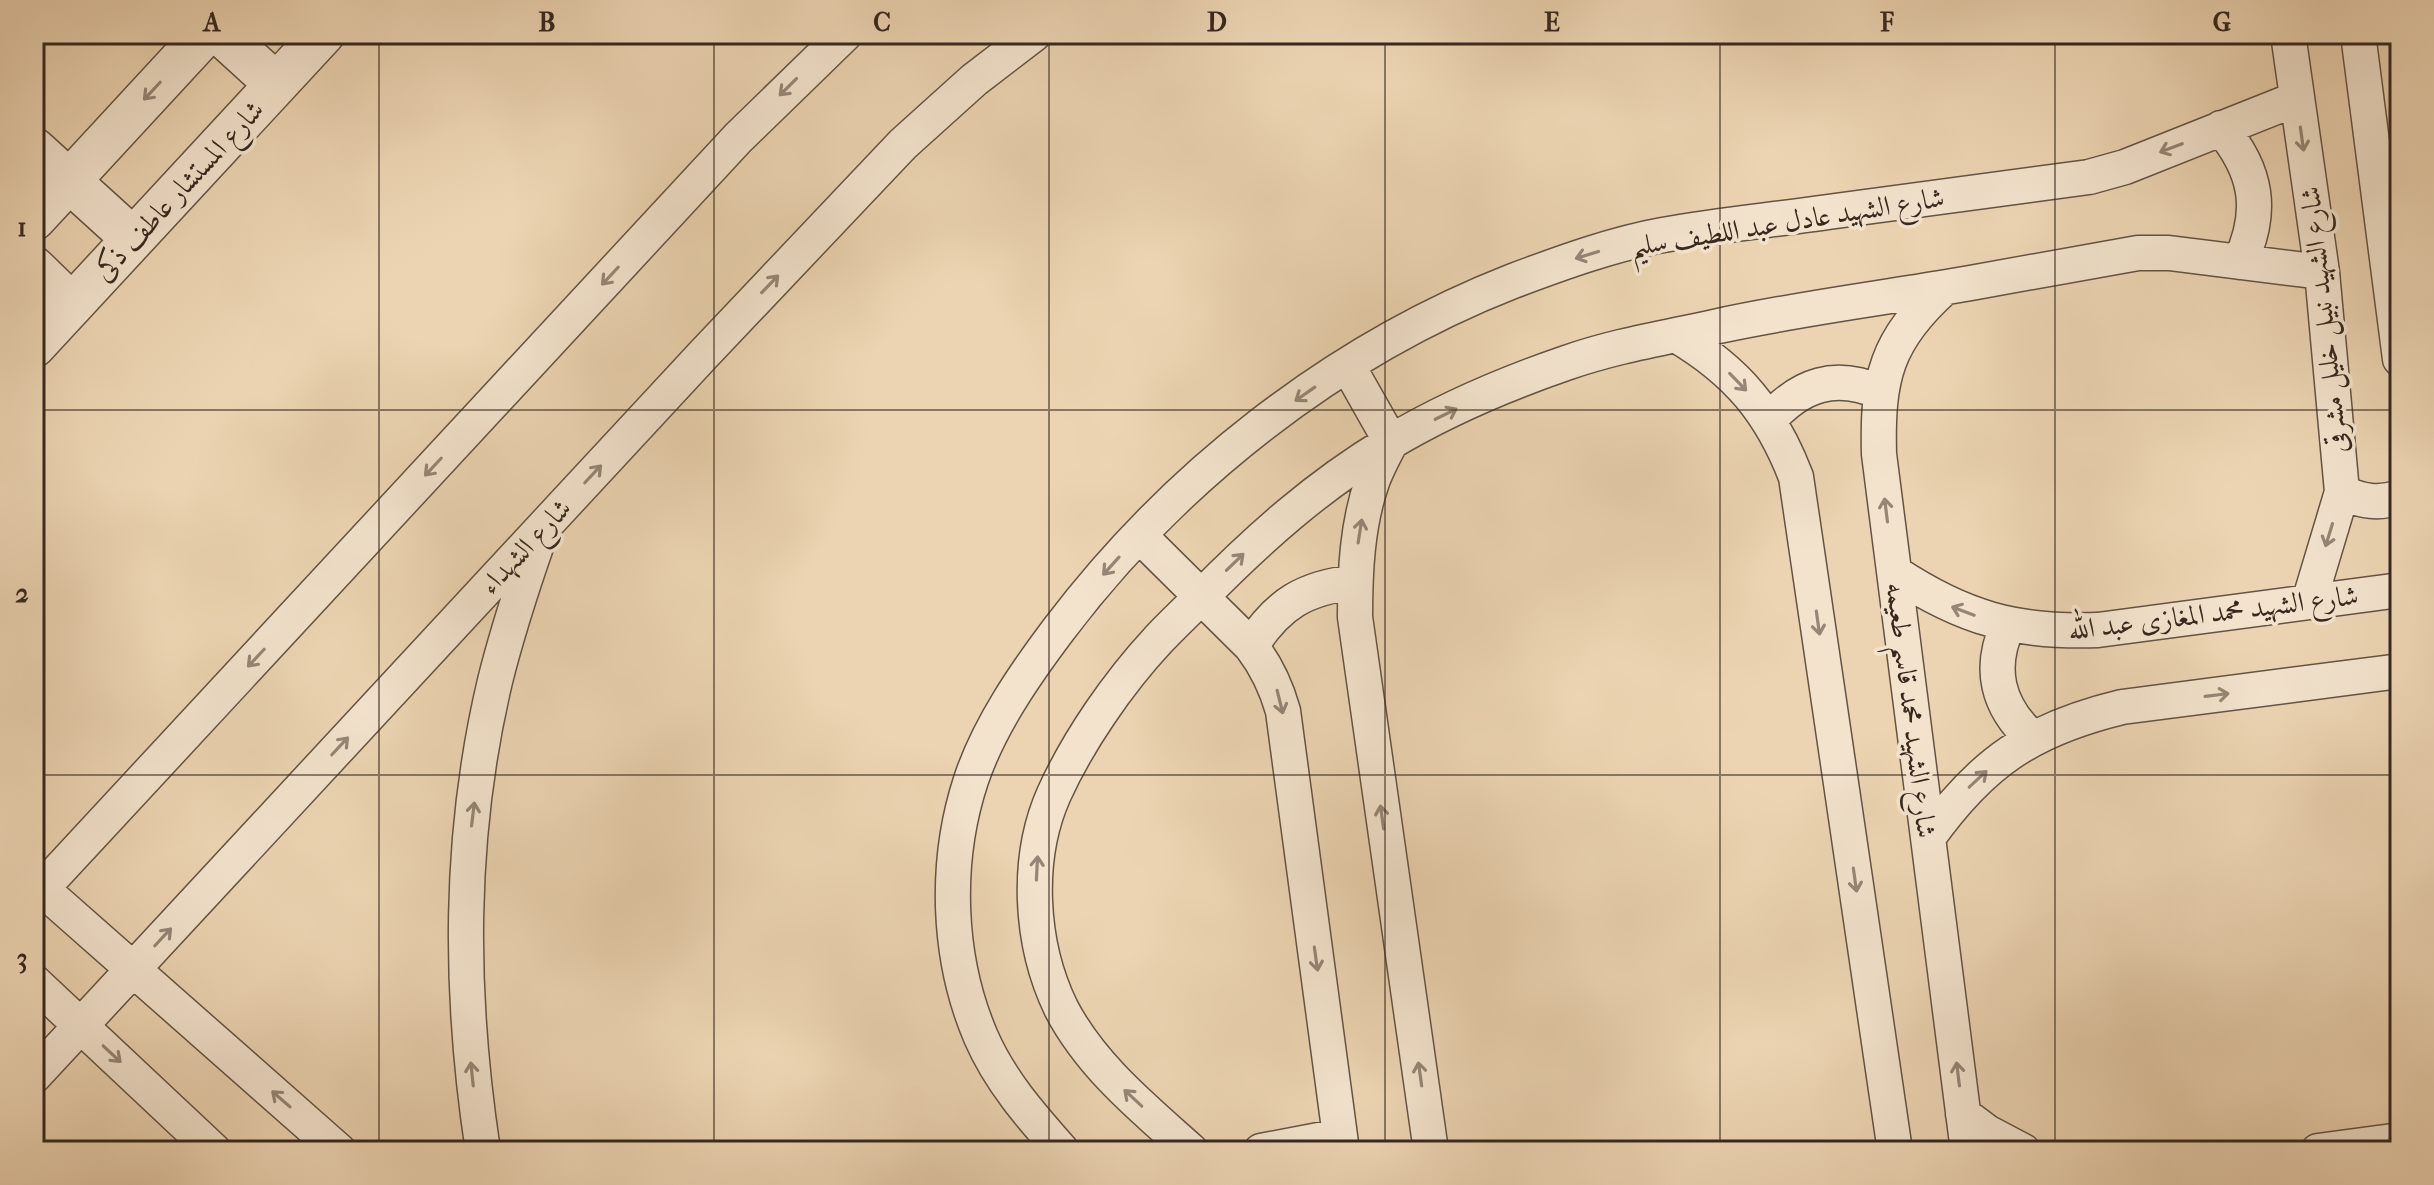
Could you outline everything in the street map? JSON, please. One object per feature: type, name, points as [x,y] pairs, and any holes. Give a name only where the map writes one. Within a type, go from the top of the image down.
[{"type":"street","points":[[34,219],[205,34]]},
{"type":"street","points":[[221,34],[276,84]]},
{"type":"street","name":"شارع المستشار عاطف ذكى","points":[[34,346],[323,34]]},
{"type":"street","points":[[339,1151],[133,969],[38,893],[738,138],[845,34]]},
{"type":"street","name":"شارع الشهداء","points":[[34,1076],[903,144],[974,80],[1034,34]]},
{"type":"street","name":"شارع الشهيد نبيل خليل مشرقى","points":[[2288,34],[2322,272],[2342,492],[2309,602]]},
{"type":"street","points":[[2358,34],[2400,359]]},
{"type":"street","name":"شارع الشهيد عادل عبد اللطيف سليم","points":[[1062,1151],[1013,1095],[981,1038],[961,976],[952,911],[956,844],[972,779],[999,719],[1034,662],[1081,600],[1139,535],[1245,438],[1307,391],[1372,350],[1510,282],[1583,256],[1660,235],[2089,177],[2125,167],[2296,99]]},
{"type":"street","points":[[2221,128],[2245,162],[2252,182],[2254,223],[2240,262]]},
{"type":"street","points":[[34,149],[132,238]]},
{"type":"street","points":[[1191,1151],[1088,1053],[1060,1006],[1042,955],[1035,902],[1038,848],[1060,783],[1126,678],[1156,642],[1235,561],[1294,510],[1344,472],[1391,442],[1506,386],[1570,362],[1636,343],[1766,316],[2138,253],[2169,253],[2322,272]]},
{"type":"street","points":[[34,268],[72,305]]},
{"type":"street","name":"شارع الشهيد محمد قاسم طعيمه","points":[[1944,288],[1921,309],[1902,334],[1888,362],[1880,392],[1879,454],[1968,1151]]},
{"type":"street","points":[[1676,335],[1704,351],[1750,394],[1785,447],[1796,477],[1895,1151]]},
{"type":"street","points":[[1348,366],[1391,442]]},
{"type":"street","points":[[1769,420],[1798,393],[1817,385],[1851,383],[1880,392]]},
{"type":"street","points":[[1391,442],[1372,480],[1363,514],[1355,582],[1358,652],[1431,1151]]},
{"type":"street","points":[[2342,492],[2371,502],[2400,497]]},
{"type":"street","points":[[483,1151],[472,1079],[466,999],[465,920],[470,839],[480,760],[495,681],[516,604],[543,528]]},
{"type":"street","points":[[1139,535],[1251,646],[1266,665],[1283,711],[1341,1144],[1261,1151]]},
{"type":"street","name":"شارع الشهيد محمد المغازى عبد الله","points":[[1895,573],[1957,609],[2008,625],[2062,632],[2098,630],[2400,590]]},
{"type":"street","points":[[1251,646],[1282,607],[1303,594],[1328,585],[1355,582]]},
{"type":"street","points":[[2008,625],[2001,641],[1997,677],[2008,711],[2032,738]]},
{"type":"street","points":[[1928,838],[1951,805],[1979,776],[2010,751],[2083,716],[2122,707],[2400,671]]},
{"type":"street","points":[[34,982],[214,1151]]},
{"type":"street","points":[[1963,1114],[1987,1132],[2023,1151]]},
{"type":"street","points":[[2318,1151],[2400,1140]]}]
